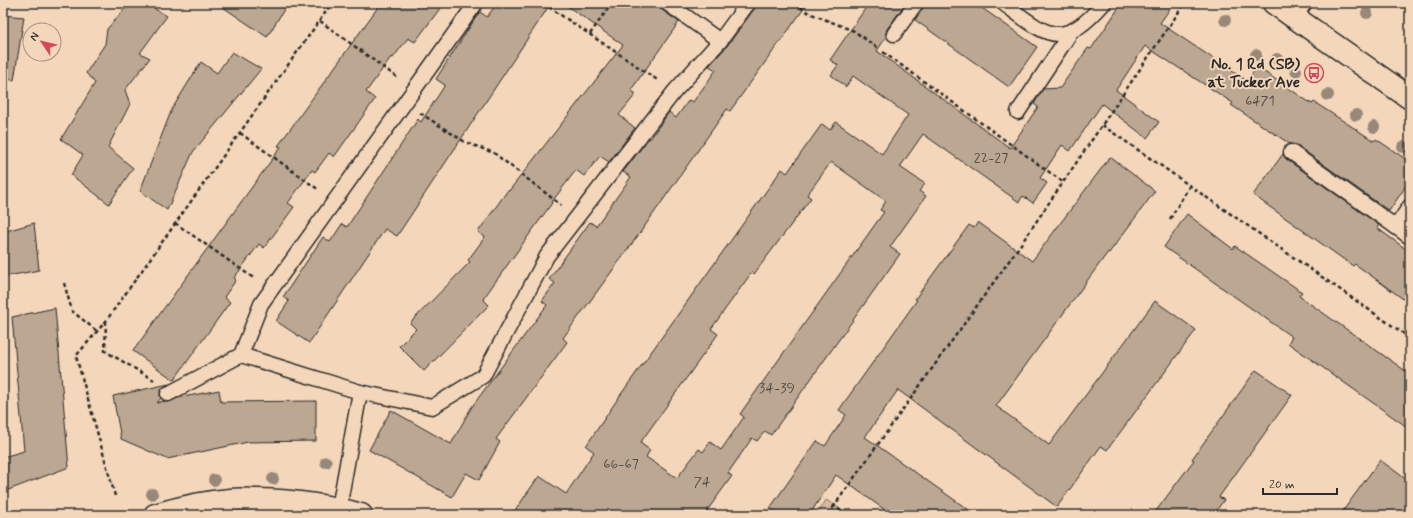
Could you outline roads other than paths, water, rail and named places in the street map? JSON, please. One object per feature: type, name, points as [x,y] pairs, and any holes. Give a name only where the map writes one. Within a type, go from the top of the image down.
[{"type":"street","points":[[1288,7],[1410,98]]},
{"type":"street","points":[[155,515],[231,500],[274,501],[339,508],[360,515]]},
{"type":"lane","points":[[171,392],[241,355],[261,304],[476,3]]},
{"type":"lane","points":[[668,3],[720,41]]},
{"type":"lane","points":[[241,355],[360,392],[432,407],[483,376],[547,256],[674,92],[720,41],[748,3]]},
{"type":"lane","points":[[894,34],[916,3]]},
{"type":"lane","points":[[1003,3],[1038,28],[1050,34],[1064,34],[1076,30],[1092,17],[1104,3]]},
{"type":"lane","points":[[1018,112],[1071,32]]},
{"type":"lane","points":[[1291,152],[1410,237]]},
{"type":"lane","points":[[1396,227],[1410,206]]},
{"type":"lane","points":[[339,508],[360,392]]},
{"type":"place","name":"No. 1 Rd (SB) at Tucker Ave","points":[[1314,73]]}]
